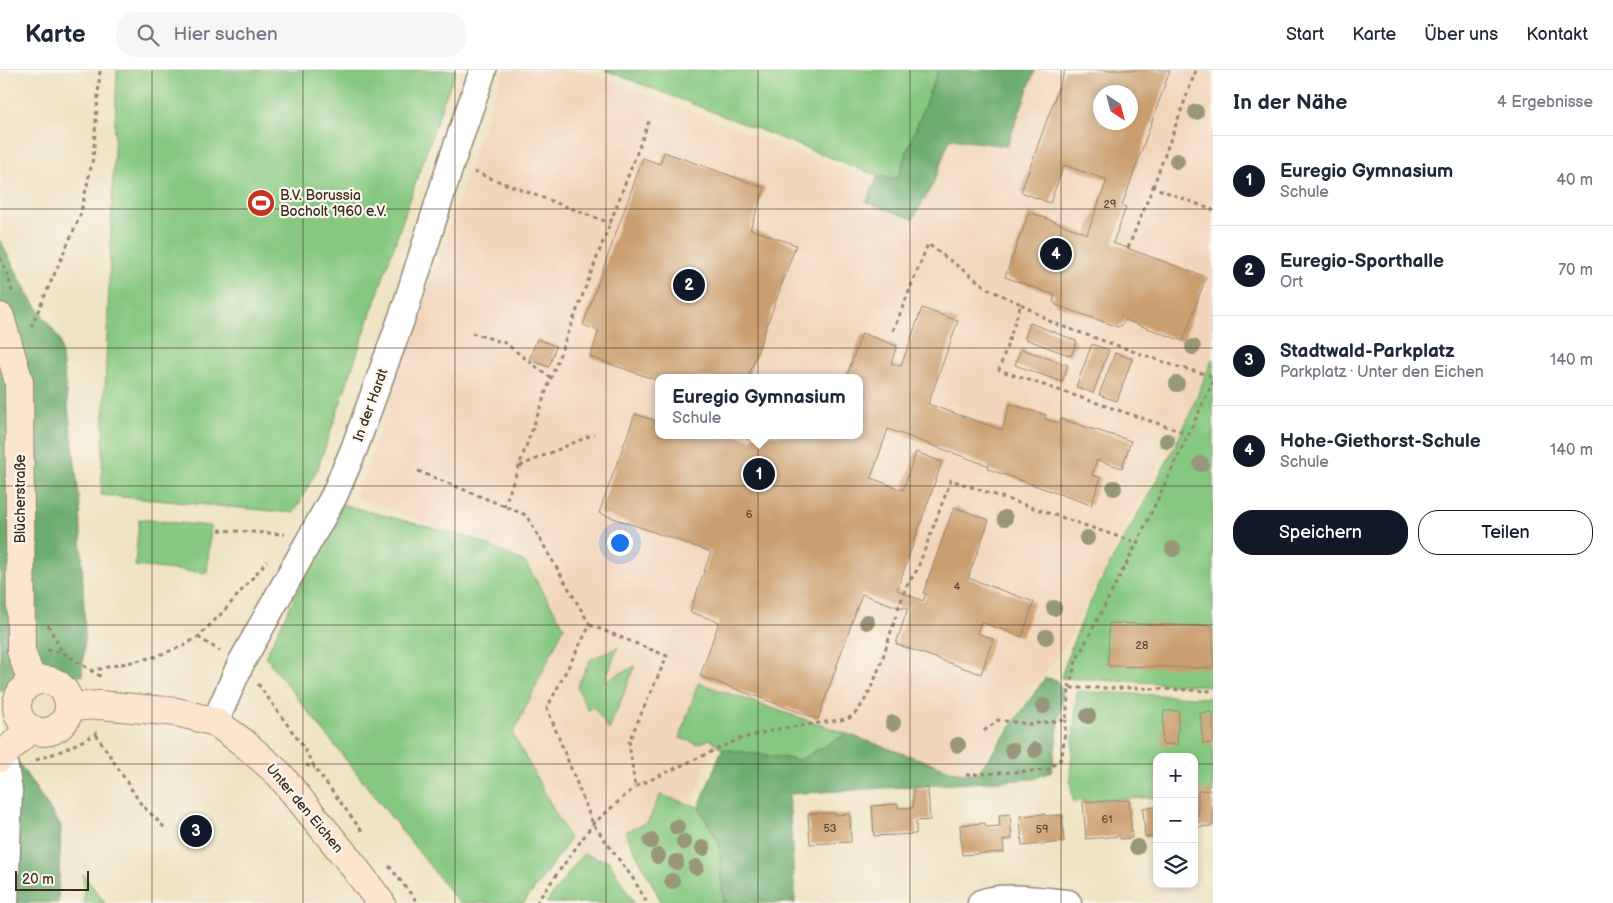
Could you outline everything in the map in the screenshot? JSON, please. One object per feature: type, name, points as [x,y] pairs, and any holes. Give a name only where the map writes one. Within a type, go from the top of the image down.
[{"type":"street","name":"In der Hardt","points":[[215,722],[241,663],[334,496],[354,449],[406,306],[451,163],[484,70]]},
{"type":"street","name":"Blücherstraße","points":[[0,317],[19,382],[21,651],[32,682]]},
{"type":"street","points":[[39,680],[48,680],[64,690],[70,707],[66,719],[57,728],[49,732],[37,732],[29,729],[19,718],[16,710],[20,692],[32,682],[39,680]]},
{"type":"street","name":"Unter den Eichen","points":[[70,707],[99,705],[177,712],[215,722],[244,742],[279,774],[381,903]]},
{"type":"street","points":[[5,903],[10,791],[1,757],[29,729]]},
{"type":"street","points":[[981,903],[988,900],[1027,899],[1068,903]]},
{"type":"path","points":[[28,332],[80,216],[93,158],[100,70]]},
{"type":"path","points":[[1128,248],[1153,187],[1196,70]]},
{"type":"path","points":[[504,507],[649,122]]},
{"type":"path","points":[[451,163],[610,223]]},
{"type":"path","points":[[1153,187],[1213,210]]},
{"type":"path","points":[[893,331],[928,244],[990,290],[1021,304],[1053,323],[1167,364],[1213,376]]},
{"type":"path","points":[[1021,304],[999,370],[1189,434]]},
{"type":"path","points":[[472,333],[504,344],[551,378]]},
{"type":"path","points":[[966,775],[1047,770],[1062,758],[1069,688],[1076,661],[1137,543],[1213,382]]},
{"type":"path","points":[[520,466],[594,434]]},
{"type":"path","points":[[418,471],[526,515],[590,625],[667,656],[629,741],[635,787]]},
{"type":"path","points":[[898,609],[907,585],[917,570],[951,480],[1137,543]]},
{"type":"path","points":[[219,530],[289,534],[283,542]]},
{"type":"path","points":[[90,671],[154,657],[198,638],[224,611],[271,555]]},
{"type":"path","points":[[536,903],[593,824],[635,787],[739,740],[778,729],[847,719],[853,716],[871,689],[896,616]]},
{"type":"path","points":[[590,625],[547,708],[593,824],[634,880],[647,903]]},
{"type":"path","points":[[198,638],[241,663],[292,730],[314,768],[365,835]]},
{"type":"path","points":[[1069,688],[1137,688],[1213,692]]},
{"type":"path","points":[[984,731],[998,720],[1030,724],[1066,720]]},
{"type":"path","points":[[96,734],[141,804],[165,828]]},
{"type":"path","points":[[388,864],[418,903]]},
{"type":"shaded area","points":[[503,70],[582,70],[874,181],[866,202],[933,184],[977,70],[1213,70],[1213,358],[1169,457],[1166,451],[1064,647],[968,780],[715,739],[693,802],[587,866],[542,796],[514,734],[565,629],[525,557],[356,498]]},
{"type":"green space","name":"B.V. Borussia Bocholt 1960 e.V.","points":[[117,70],[456,70],[318,468],[294,513],[101,495]]},
{"type":"green space","points":[[605,70],[938,70],[897,179],[878,176]]},
{"type":"green space","points":[[938,70],[1035,70],[1007,146],[950,139],[933,184],[913,219],[866,202],[878,176],[897,178]]},
{"type":"green space","points":[[0,240],[28,294],[60,340],[80,505],[85,635],[82,676],[36,674],[0,691]]},
{"type":"green space","points":[[1213,358],[1213,686],[1061,678],[1082,621],[1095,593],[1174,447]]},
{"type":"green space","points":[[341,504],[474,539],[525,562],[564,627],[513,734],[570,840],[524,903],[459,903],[265,657]]},
{"type":"green space","points":[[139,519],[211,526],[207,573],[135,566]]},
{"type":"green space","points":[[618,647],[605,681],[635,666],[609,730],[594,707],[588,710],[577,687],[590,660]]},
{"type":"green space","points":[[1045,678],[1057,680],[1063,693],[1052,771],[1034,779],[789,794],[795,903],[723,903],[719,843],[699,807],[722,749],[799,760],[847,734],[956,772],[977,774]]},
{"type":"green space","points":[[698,683],[847,734],[799,760],[722,749],[710,739],[698,744],[680,738]]},
{"type":"green space","points":[[1077,691],[1213,698],[1213,793],[1198,794],[1198,753],[1153,753],[1153,797],[1073,802],[1070,777]]},
{"type":"green space","points":[[0,735],[61,826],[58,903],[0,903]]},
{"type":"green space","points":[[660,795],[699,807],[719,843],[723,903],[662,903],[625,832],[648,822]]},
{"type":"green space","points":[[583,854],[609,861],[634,903],[546,903]]},
{"type":"green space","points":[[83,874],[105,903],[84,903]]},
{"type":"building","points":[[1065,70],[1170,70],[1122,206],[1126,207],[1113,243],[1206,277],[1183,341],[1125,320],[1118,327],[1056,305],[1053,300],[1055,295],[1005,277],[1029,212],[1087,234],[1107,180],[1064,165],[1050,203],[1021,192]]},
{"type":"building","points":[[664,152],[765,188],[750,229],[796,245],[749,374],[655,374],[655,380],[590,357],[599,331],[583,325],[643,158],[660,164]]},
{"type":"building","points":[[922,308],[958,321],[928,404],[1002,430],[1010,404],[1046,415],[1045,419],[1059,423],[1061,419],[1131,441],[1122,468],[1097,460],[1092,475],[1101,478],[1091,505],[988,469],[989,466],[888,429],[871,478],[903,490],[916,452],[942,462],[897,590],[923,601],[926,594],[923,593],[954,507],[989,520],[968,578],[1034,602],[1022,637],[981,622],[977,633],[993,639],[981,674],[896,644],[908,608],[904,607],[903,609],[862,594],[818,719],[700,676],[719,622],[690,612],[711,552],[599,513],[635,414],[655,421],[655,439],[863,439],[863,374],[847,374],[862,333],[897,346],[891,363],[901,366]]},
{"type":"building","points":[[1030,323],[1077,341],[1071,356],[1025,339]]},
{"type":"building","points":[[537,339],[556,346],[549,367],[529,360]]},
{"type":"building","points":[[1092,344],[1109,350],[1093,393],[1076,387]]},
{"type":"building","points":[[1021,349],[1068,365],[1062,382],[1015,365]]},
{"type":"building","points":[[1115,353],[1132,359],[1117,401],[1099,395]]},
{"type":"building","points":[[1109,623],[1213,626],[1213,668],[1108,666]]},
{"type":"building","points":[[1164,711],[1179,711],[1177,745],[1162,744]]},
{"type":"building","points":[[1213,712],[1213,743],[1203,744],[1200,713]]},
{"type":"building","points":[[913,788],[928,788],[930,820],[916,821],[916,834],[874,836],[872,806],[898,804],[898,808],[913,808]]},
{"type":"building","points":[[1210,790],[1213,794],[1213,826],[1198,827],[1198,791]]},
{"type":"building","points":[[1129,800],[1132,838],[1120,839],[1120,836],[1086,839],[1083,802]]},
{"type":"building","points":[[1153,807],[1153,836],[1145,837],[1143,808]]},
{"type":"building","points":[[834,813],[834,815],[850,814],[851,842],[810,844],[808,814]]},
{"type":"building","points":[[1010,814],[1012,839],[1003,840],[1004,852],[962,855],[960,825],[985,823],[986,827],[1000,826],[999,815]]},
{"type":"building","points":[[1045,814],[1045,816],[1062,815],[1064,842],[1022,846],[1020,816]]},
{"type":"place","name":"B.V. Borussia Bocholt 1960 e.V.","points":[[261,203]]},
{"type":"place","name":"Hohe-Giethorst-Schule","points":[[1056,254]]},
{"type":"place","name":"Euregio-Sporthalle","points":[[689,285]]},
{"type":"place","name":"Euregio Gymnasium","points":[[759,474]]},
{"type":"place","name":"Stadtwald-Parkplatz","points":[[196,831]]}]
